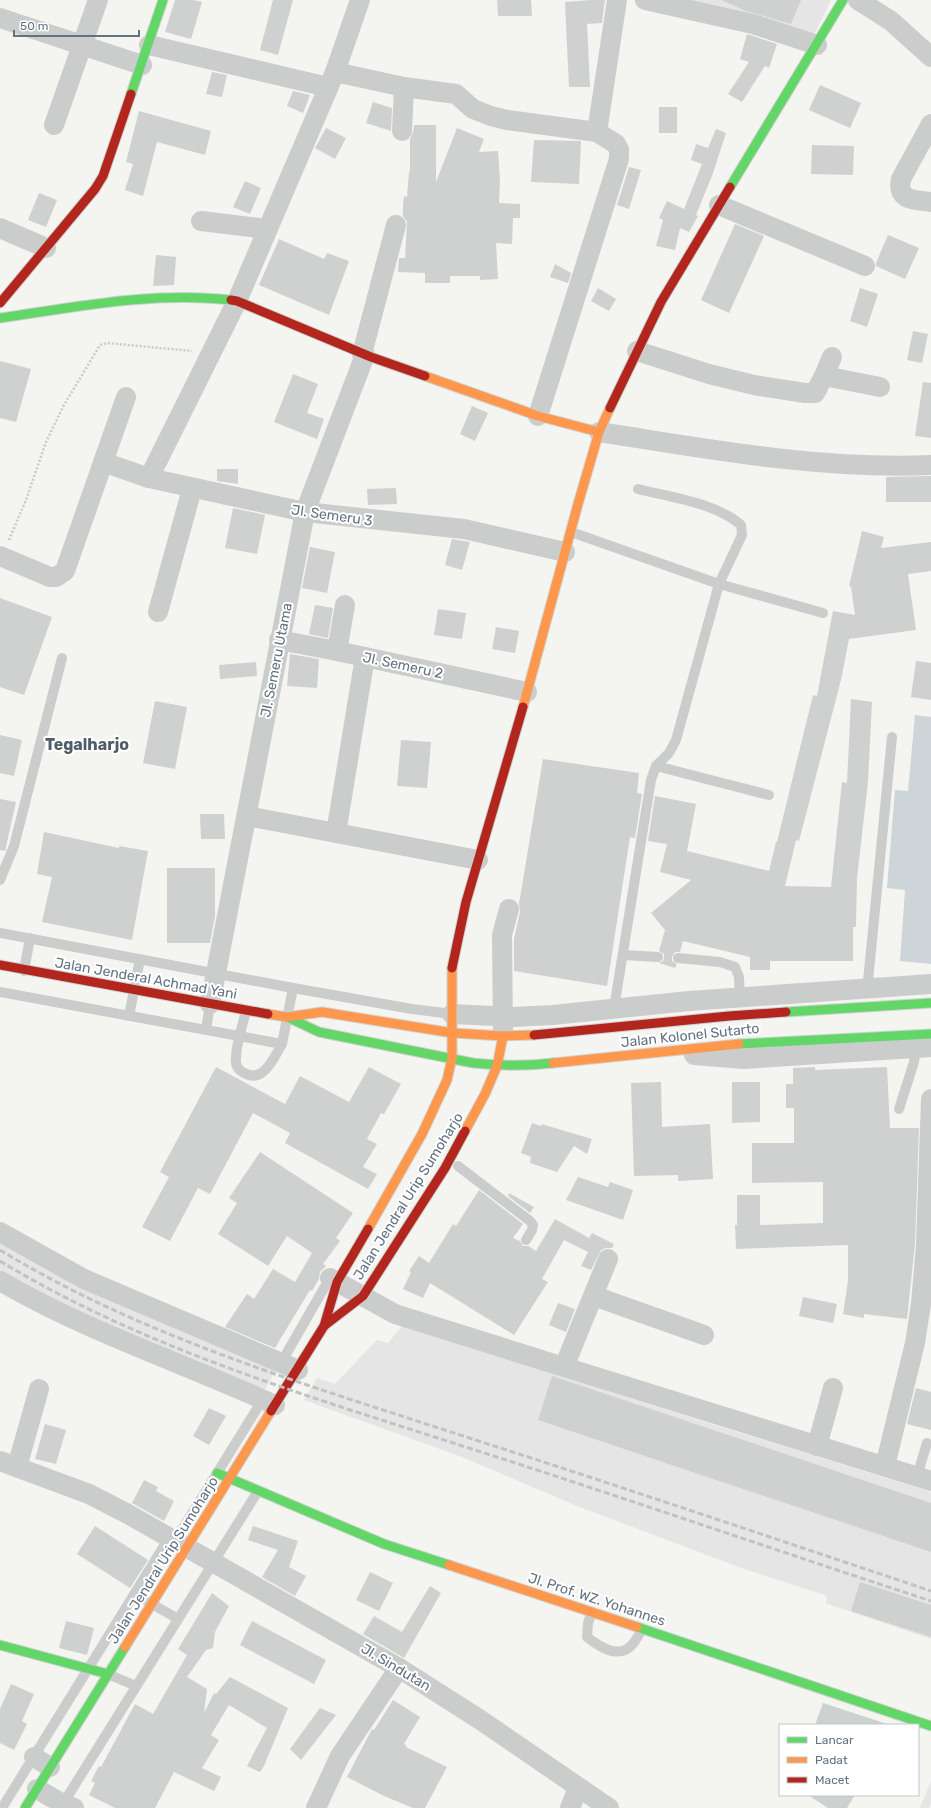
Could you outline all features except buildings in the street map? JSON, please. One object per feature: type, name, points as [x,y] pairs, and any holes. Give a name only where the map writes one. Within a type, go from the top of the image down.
[{"type":"main road","points":[[0,303],[95,189],[103,176],[149,45],[163,0]]},
{"type":"main road","name":"Jalan Jendral Urip Sumoharjo","points":[[432,1113],[447,1080],[452,1058],[452,967],[466,902],[527,692],[599,432],[661,302],[843,0]]},
{"type":"main road","points":[[0,318],[108,303],[160,298],[205,296],[237,301],[364,354],[538,416],[599,432]]},
{"type":"main road","name":"Jalan Jenderal Achmad Yani","points":[[0,965],[24,971],[287,1017],[319,1032],[452,1058]]},
{"type":"main road","name":"Jalan Kolonel Sutarto","points":[[613,1023],[729,1016],[866,998],[931,1003]]},
{"type":"main road","name":"Jalan Jenderal Achmad Yani","points":[[287,1017],[322,1012],[427,1030],[452,1023]]},
{"type":"main road","name":"Jalan Jendral Urip Sumoharjo","points":[[417,1221],[477,1112],[497,1066],[504,1026]]},
{"type":"main road","points":[[921,1043],[931,1034]]},
{"type":"main road","name":"Jalan Kolonel Sutarto","points":[[452,1058],[497,1066],[528,1066],[614,1053],[662,1052]]},
{"type":"main road","points":[[369,1218],[384,1227]]},
{"type":"main road","name":"Jalan Jendral Urip Sumoharjo","points":[[324,1326],[334,1280]]},
{"type":"main road","name":"Jalan Jendral Urip Sumoharjo","points":[[25,1808],[36,1789],[42,1762],[108,1674],[152,1604],[177,1542],[230,1478],[255,1437],[269,1402],[289,1366],[324,1326],[367,1298]]},
{"type":"main road","name":"Jl. Prof. WZ. Yohannes","points":[[217,1473],[384,1544],[642,1628],[931,1726]]},
{"type":"main road","points":[[0,1645],[88,1670],[108,1674]]},
{"type":"street","points":[[54,124],[83,46],[98,0]]},
{"type":"street","points":[[150,478],[237,301],[331,79],[360,0]]},
{"type":"street","points":[[597,132],[617,0]]},
{"type":"street","points":[[644,0],[753,24],[817,45]]},
{"type":"street","points":[[858,0],[890,21],[931,57]]},
{"type":"street","points":[[0,18],[142,65]]},
{"type":"street","points":[[149,45],[331,79],[404,86],[456,94],[473,109],[491,116],[597,132],[616,144],[619,150],[619,159],[538,416]]},
{"type":"street","points":[[402,132],[404,86]]},
{"type":"street","points":[[931,124],[901,180],[899,188],[900,193],[906,197],[931,202]]},
{"type":"street","points":[[719,205],[865,266]]},
{"type":"street","points":[[201,221],[267,229]]},
{"type":"street","name":"Jl. Semeru Utama","points":[[210,1004],[247,816],[279,640],[305,512],[364,354],[396,225]]},
{"type":"street","points":[[0,228],[46,248]]},
{"type":"street","points":[[637,352],[730,380],[778,389],[815,392],[832,357]]},
{"type":"street","points":[[824,376],[880,387]]},
{"type":"street","points":[[1,557],[50,577],[61,574],[65,571],[126,397]]},
{"type":"street","points":[[599,432],[791,461],[841,465],[898,467],[931,466]]},
{"type":"street","name":"Jl. Semeru 3","points":[[103,462],[150,478],[305,512],[464,529],[565,552]]},
{"type":"street","points":[[158,612],[192,488]]},
{"type":"street","points":[[337,651],[345,605]]},
{"type":"street","name":"Jl. Semeru 2","points":[[279,640],[527,692]]},
{"type":"street","points":[[336,833],[365,657]]},
{"type":"street","points":[[247,816],[478,860]]},
{"type":"street","points":[[504,1026],[502,935],[509,909]]},
{"type":"street","points":[[452,1023],[504,1026],[553,1015],[613,1023],[740,998],[866,998],[931,984]]},
{"type":"street","points":[[662,1052],[744,1059],[921,1043]]},
{"type":"street","points":[[885,1466],[915,1343],[921,1304],[926,1245],[931,1099]]},
{"type":"street","points":[[0,1232],[84,1279],[289,1366]]},
{"type":"street","points":[[564,1367],[608,1259]]},
{"type":"street","points":[[334,1280],[395,1314],[924,1479]]},
{"type":"street","points":[[0,1281],[33,1300],[92,1328],[269,1402]]},
{"type":"street","points":[[594,1296],[704,1336]]},
{"type":"street","points":[[818,1446],[833,1388]]},
{"type":"street","points":[[9,1464],[39,1389]]},
{"type":"street","name":"Jl. Sindutan","points":[[9,1464],[89,1494],[213,1562],[399,1668],[479,1719],[609,1808]]},
{"type":"street","points":[[316,1808],[340,1756],[399,1668]]},
{"type":"street","points":[[570,1808],[578,1788]]},
{"type":"street","points":[[36,1789],[66,1807]]},
{"type":"lane","points":[[613,1023],[648,796],[656,766],[669,754],[676,740],[719,584],[742,535],[741,525],[718,509],[638,488]]},
{"type":"lane","points":[[571,532],[719,584],[823,613]]},
{"type":"lane","points":[[0,880],[14,846],[62,658]]},
{"type":"lane","points":[[866,998],[892,737]]},
{"type":"lane","points":[[656,766],[769,795]]},
{"type":"lane","points":[[0,932],[293,988],[412,1009],[452,1023]]},
{"type":"lane","points":[[24,971],[30,938]]},
{"type":"lane","points":[[623,955],[658,957]]},
{"type":"lane","points":[[678,958],[720,962],[735,967],[739,977],[740,998]]},
{"type":"lane","points":[[129,1016],[140,959]]},
{"type":"lane","points":[[246,1010],[236,1058],[237,1067],[243,1073],[250,1076],[257,1076],[263,1073],[282,1044],[293,988]]},
{"type":"lane","points":[[0,992],[282,1044]]},
{"type":"lane","points":[[206,1030],[210,1004]]},
{"type":"lane","points":[[899,1109],[921,1043]]},
{"type":"lane","points":[[289,1366],[334,1280],[369,1218],[414,1129],[432,1113]]},
{"type":"lane","points":[[449,1161],[458,1166],[530,1221],[533,1225],[532,1230],[526,1240]]},
{"type":"lane","points":[[367,1298],[401,1238],[417,1221],[458,1166]]},
{"type":"lane","points":[[2,1808],[42,1762],[88,1670],[135,1594],[177,1542],[242,1433],[269,1402]]},
{"type":"lane","points":[[242,1433],[255,1437]]},
{"type":"lane","points":[[924,1479],[927,1443]]},
{"type":"lane","points":[[66,1807],[136,1686],[258,1491]]},
{"type":"lane","points":[[135,1594],[178,1619]]},
{"type":"lane","points":[[592,1612],[588,1624],[587,1637],[597,1646],[613,1652],[627,1650],[635,1641],[642,1628]]},
{"type":"lane","points":[[108,1674],[136,1686]]},
{"type":"path","points":[[1,557],[26,500],[46,442],[64,405],[100,344],[107,343],[212,352]]},
{"type":"shaded area","points":[[684,0],[831,0],[813,37]]},
{"type":"shaded area","points":[[915,715],[931,717],[931,964],[900,961],[905,890],[887,888],[895,790],[908,791]]},
{"type":"shaded area","points":[[0,1238],[277,1367],[265,1390],[74,1313],[0,1272]]},
{"type":"shaded area","points":[[402,1326],[931,1492],[931,1639],[825,1603],[827,1600],[825,1595],[744,1569],[577,1506],[462,1457],[304,1400],[317,1378],[335,1384],[377,1340],[388,1343]]},
{"type":"shaded area","points":[[931,1781],[931,1803],[929,1808],[920,1808]]},
{"type":"railway","points":[[0,1250],[54,1281],[109,1308],[165,1333],[223,1355],[340,1396],[635,1492],[931,1591]]},
{"type":"railway","points":[[0,1261],[55,1292],[112,1320],[171,1345],[290,1390],[587,1486],[931,1601]]},
{"type":"traffic: fast","points":[[131,94],[163,0]]},
{"type":"traffic: fast","points":[[730,187],[843,0]]},
{"type":"traffic: fast","points":[[0,318],[86,305],[144,299],[173,297],[231,300]]},
{"type":"traffic: fast","points":[[786,1012],[931,1003]]},
{"type":"traffic: fast","points":[[287,1017],[319,1032],[473,1063],[493,1065],[533,1065],[553,1063]]},
{"type":"traffic: fast","points":[[739,1044],[931,1034]]},
{"type":"traffic: fast","points":[[217,1473],[384,1544],[449,1565]]},
{"type":"traffic: fast","points":[[637,1627],[931,1726]]},
{"type":"traffic: fast","points":[[0,1645],[108,1674]]},
{"type":"traffic: fast","points":[[25,1808],[125,1647]]},
{"type":"traffic: slow","points":[[425,376],[538,416],[599,432]]},
{"type":"traffic: slow","points":[[523,707],[578,504],[599,432],[610,408]]},
{"type":"traffic: slow","points":[[368,1229],[422,1134],[447,1080],[452,1058],[452,968]]},
{"type":"traffic: slow","points":[[268,1014],[287,1017],[322,1012],[453,1033],[503,1036],[534,1035]]},
{"type":"traffic: slow","points":[[465,1131],[485,1094],[497,1066],[503,1036]]},
{"type":"traffic: slow","points":[[553,1063],[739,1044]]},
{"type":"traffic: slow","points":[[125,1647],[271,1411]]},
{"type":"traffic: slow","points":[[449,1565],[637,1627]]},
{"type":"traffic: jam","points":[[0,303],[95,189],[103,176],[131,94]]},
{"type":"traffic: jam","points":[[610,408],[661,302],[730,187]]},
{"type":"traffic: jam","points":[[231,300],[237,301],[371,357],[425,376]]},
{"type":"traffic: jam","points":[[452,968],[466,902],[523,707]]},
{"type":"traffic: jam","points":[[0,965],[268,1014]]},
{"type":"traffic: jam","points":[[534,1035],[786,1012]]},
{"type":"traffic: jam","points":[[324,1326],[363,1296],[445,1168],[465,1131]]},
{"type":"traffic: jam","points":[[271,1411],[324,1326],[337,1282],[368,1229]]},
{"type":"district","name":"Tegalharjo","points":[[87,744]]}]
